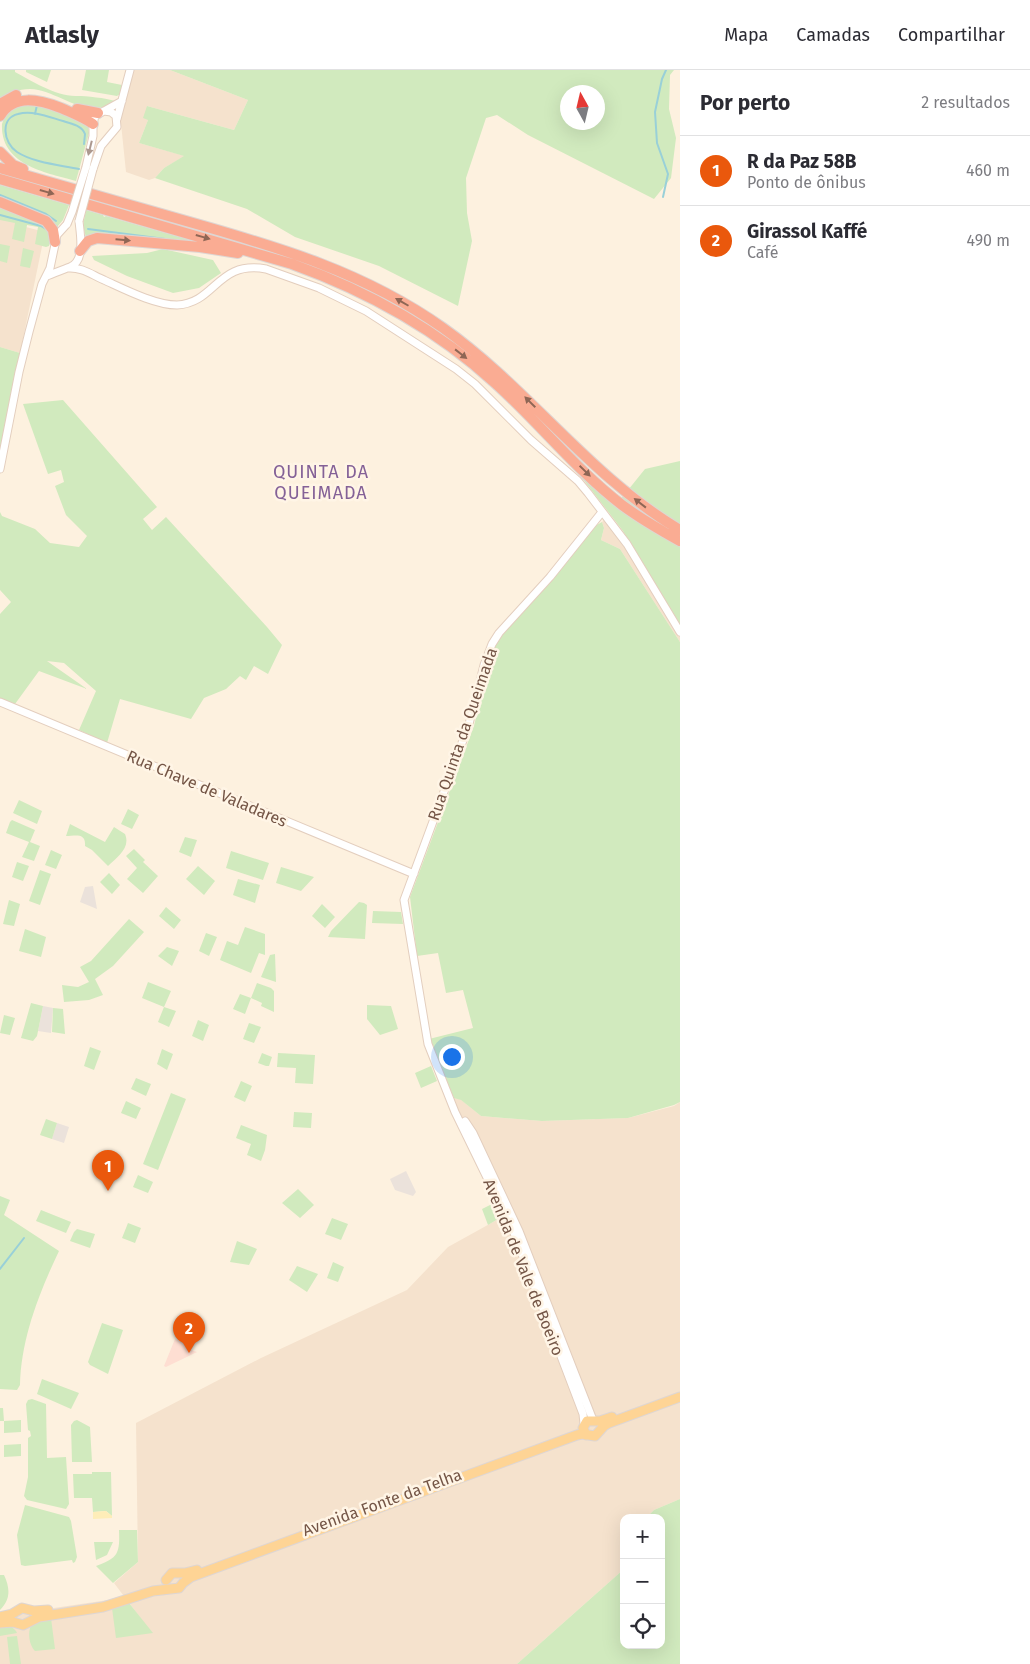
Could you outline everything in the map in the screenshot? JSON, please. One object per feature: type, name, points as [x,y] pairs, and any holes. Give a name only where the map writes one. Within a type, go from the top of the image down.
[{"type":"highway","points":[[0,104],[16,96],[34,94],[79,110],[101,112]]},
{"type":"highway","points":[[0,116],[6,108],[18,102],[37,100],[77,114],[93,126]]},
{"type":"highway","points":[[0,152],[7,161],[18,168],[151,207],[308,258],[346,273],[387,293],[424,314],[483,358],[564,436],[642,505],[680,530]]},
{"type":"highway","points":[[0,168],[232,234]]},
{"type":"highway","points":[[0,179],[260,253],[307,269],[375,299],[414,321],[446,343],[492,380],[582,468],[622,504],[680,541]]},
{"type":"highway","points":[[0,202],[46,221],[53,230],[55,242]]},
{"type":"highway","points":[[80,252],[88,241],[97,238],[216,249],[257,258],[292,268],[337,286],[394,313],[446,343]]},
{"type":"main road","name":"Avenida Fonte da Telha","points":[[183,1583],[191,1577],[577,1435],[584,1428],[587,1420],[604,1420],[680,1392]]},
{"type":"main road","name":"Avenida Fonte da Telha","points":[[584,1428],[595,1436],[609,1423],[680,1397]]},
{"type":"main road","points":[[594,1420],[599,1425],[599,1432]]},
{"type":"main road","name":"Avenida Fonte da Telha","points":[[179,1574],[190,1572],[584,1428]]},
{"type":"main road","points":[[0,1617],[19,1609],[47,1610],[110,1600],[166,1580],[172,1573],[179,1574],[183,1579],[183,1583],[179,1588],[153,1591],[103,1607],[39,1617],[23,1625],[16,1622],[0,1623]]},
{"type":"main road","points":[[166,1580],[168,1587],[172,1589]]},
{"type":"main road","points":[[27,1610],[30,1614],[29,1621]]},
{"type":"main road","points":[[15,1612],[14,1618],[16,1622]]},
{"type":"street","points":[[0,469],[22,358],[42,284],[47,276],[55,242],[58,233],[64,226],[75,204],[89,168],[101,146],[118,127],[117,119],[130,70]]},
{"type":"street","points":[[47,276],[75,264],[80,252],[82,238],[79,221],[89,168],[93,120],[101,112],[122,101]]},
{"type":"street","points":[[101,112],[111,112],[117,119]]},
{"type":"street","points":[[93,126],[98,134],[109,136]]},
{"type":"street","points":[[64,226],[71,226],[80,232]]},
{"type":"street","points":[[80,252],[87,271]]},
{"type":"street","points":[[52,255],[57,265],[87,271],[146,297],[171,305],[197,300],[227,275],[238,270],[250,268],[266,269],[339,297],[377,318],[465,375],[531,440],[578,481],[627,544],[680,632]]},
{"type":"street","name":"Rua Quinta da Queimada","points":[[414,874],[469,724],[484,666],[492,644],[499,633],[550,577],[602,512]]},
{"type":"street","name":"Rua Chave de Valadares","points":[[0,702],[414,874]]},
{"type":"street","name":"Avenida de Vale de Boeiro","points":[[414,874],[404,900],[428,1044],[456,1112],[514,1233],[583,1414],[584,1428]]},
{"type":"street","name":"Avenida de Vale de Boeiro","points":[[456,1112],[473,1133],[518,1231],[594,1420]]},
{"type":"shaded area","points":[[131,70],[170,70],[248,100],[234,130],[147,106],[148,120],[139,143],[185,156],[164,168],[155,178],[149,180],[126,172],[120,114]]},
{"type":"shaded area","points":[[0,215],[22,226],[45,232],[20,353],[0,347]]},
{"type":"shaded area","points":[[610,515],[623,531],[680,628],[680,642],[620,549],[601,540],[604,528],[602,522]]},
{"type":"shaded area","points":[[93,886],[97,909],[80,902],[85,887]]},
{"type":"shaded area","points":[[43,1006],[53,1008],[51,1033],[38,1031]]},
{"type":"shaded area","points":[[445,1096],[460,1099],[481,1116],[542,1121],[628,1118],[674,1106],[680,1102],[680,1499],[654,1510],[650,1514],[620,1514],[620,1573],[517,1664],[0,1664],[0,1613],[47,1609],[108,1600],[121,1596],[145,1624],[114,1583],[138,1562],[136,1423],[261,1358],[407,1290],[448,1247],[504,1216]]},
{"type":"shaded area","points":[[57,1123],[69,1127],[64,1143],[52,1139]]},
{"type":"shaded area","points":[[406,1171],[416,1192],[413,1196],[395,1190],[390,1179]]},
{"type":"shaded area","points":[[175,1339],[192,1346],[191,1350],[197,1352],[166,1367],[164,1366]]},
{"type":"green space","points":[[0,70],[15,70],[15,72],[37,84],[61,94],[96,97],[115,101],[104,107],[83,107],[52,94],[30,89],[18,91],[0,99]]},
{"type":"green space","points":[[26,70],[51,70],[47,82],[26,72]]},
{"type":"green space","points":[[86,70],[109,70],[107,82],[122,85],[120,94],[117,96],[82,90]]},
{"type":"green space","points":[[170,70],[674,70],[670,75],[669,109],[676,138],[671,178],[654,199],[528,135],[497,115],[486,118],[466,178],[467,213],[472,241],[458,306],[379,266],[295,237],[247,209],[155,178],[164,168],[184,156],[139,143],[148,120],[143,118],[147,106],[234,130],[248,100]]},
{"type":"green space","points":[[27,104],[47,107],[88,125],[89,133],[76,181],[40,171],[17,158],[9,150],[3,138],[3,120],[11,111]]},
{"type":"green space","points":[[0,185],[69,205],[63,220],[57,227],[0,199]]},
{"type":"green space","points":[[0,206],[46,225],[51,238],[49,246],[35,244],[38,227],[27,225],[24,242],[12,239],[15,223],[0,220]]},
{"type":"green space","points":[[86,210],[103,215],[104,217],[208,245],[86,238],[83,225]]},
{"type":"green space","points":[[0,244],[10,246],[7,263],[0,261]]},
{"type":"green space","points":[[23,248],[34,251],[30,268],[20,266]]},
{"type":"green space","points":[[163,249],[213,260],[221,273],[199,288],[173,293],[127,276],[94,260],[92,256],[147,253]]},
{"type":"green space","points":[[0,347],[20,353],[0,460]]},
{"type":"green space","points":[[63,400],[157,507],[143,519],[152,530],[166,517],[282,645],[268,674],[254,666],[246,680],[240,676],[226,689],[204,698],[191,719],[120,699],[107,743],[79,730],[96,691],[64,663],[47,661],[87,689],[39,671],[15,704],[0,698],[0,614],[11,602],[0,590],[0,512],[2,516],[35,529],[50,543],[79,547],[87,536],[66,515],[55,486],[64,482],[61,470],[48,474],[23,404]]},
{"type":"green space","points":[[680,461],[680,628],[623,531],[579,474],[616,505],[645,469]]},
{"type":"green space","points":[[602,522],[604,528],[601,540],[620,549],[680,642],[680,1102],[628,1118],[542,1121],[481,1116],[461,1100],[454,1098],[443,1077],[429,1039],[473,1028],[463,990],[446,993],[438,953],[417,956],[410,897],[474,726],[491,653],[501,635],[595,526]]},
{"type":"green space","points":[[19,800],[42,811],[37,824],[13,813]]},
{"type":"green space","points":[[128,809],[139,815],[132,829],[121,824]]},
{"type":"green space","points":[[12,820],[35,830],[30,842],[40,846],[34,861],[22,857],[29,842],[6,833]]},
{"type":"green space","points":[[70,824],[105,842],[114,827],[125,834],[125,848],[108,866],[92,850],[85,846],[82,837],[76,835],[66,836]]},
{"type":"green space","points":[[185,837],[197,840],[191,857],[179,852]]},
{"type":"green space","points":[[134,849],[145,860],[143,862],[158,876],[143,893],[127,879],[137,868],[126,856]]},
{"type":"green space","points":[[51,850],[62,855],[56,869],[45,865]]},
{"type":"green space","points":[[231,851],[269,863],[263,880],[226,868]]},
{"type":"green space","points":[[17,862],[29,866],[23,881],[12,877]]},
{"type":"green space","points":[[198,866],[215,881],[204,895],[186,879]]},
{"type":"green space","points":[[281,867],[314,877],[301,891],[276,883]]},
{"type":"green space","points":[[40,870],[51,874],[40,905],[29,901]]},
{"type":"green space","points":[[109,873],[120,885],[112,894],[100,882]]},
{"type":"green space","points":[[238,879],[260,885],[255,903],[233,895]]},
{"type":"green space","points":[[9,900],[20,904],[14,926],[3,924]]},
{"type":"green space","points":[[359,902],[367,905],[365,939],[328,937],[331,931]]},
{"type":"green space","points":[[322,904],[335,917],[325,928],[312,916]]},
{"type":"green space","points":[[166,907],[181,920],[174,929],[159,916]]},
{"type":"green space","points":[[373,911],[401,912],[403,924],[372,923]]},
{"type":"green space","points":[[129,919],[144,932],[113,966],[95,979],[103,995],[89,1000],[64,1002],[62,985],[78,987],[89,982],[80,967],[91,961]]},
{"type":"green space","points":[[245,927],[265,934],[265,955],[259,953],[251,973],[220,960],[227,941],[238,945]]},
{"type":"green space","points":[[25,929],[46,937],[41,957],[19,951]]},
{"type":"green space","points":[[206,933],[217,937],[209,956],[199,951]]},
{"type":"green space","points":[[167,947],[179,951],[172,966],[158,956]]},
{"type":"green space","points":[[275,954],[276,982],[261,977],[270,955]]},
{"type":"green space","points":[[148,982],[171,991],[164,1007],[142,998]]},
{"type":"green space","points":[[257,983],[271,988],[274,991],[274,1012],[261,1006],[262,1003],[251,998]]},
{"type":"green space","points":[[240,994],[251,998],[245,1014],[233,1009]]},
{"type":"green space","points":[[31,1003],[43,1006],[37,1036],[33,1041],[21,1038]]},
{"type":"green space","points":[[367,1005],[391,1006],[398,1029],[380,1035],[367,1019]]},
{"type":"green space","points":[[164,1007],[176,1011],[169,1027],[158,1022]]},
{"type":"green space","points":[[53,1008],[63,1009],[65,1034],[52,1032]]},
{"type":"green space","points":[[4,1015],[15,1018],[10,1035],[0,1033]]},
{"type":"green space","points":[[198,1020],[209,1025],[203,1041],[192,1036]]},
{"type":"green space","points":[[249,1023],[261,1027],[254,1043],[243,1039]]},
{"type":"green space","points":[[90,1047],[101,1051],[94,1070],[84,1066]]},
{"type":"green space","points":[[162,1049],[173,1054],[167,1070],[157,1064]]},
{"type":"green space","points":[[262,1053],[272,1057],[269,1066],[258,1063]]},
{"type":"green space","points":[[278,1053],[315,1055],[313,1084],[295,1083],[296,1068],[277,1067]]},
{"type":"green space","points":[[431,1066],[437,1081],[421,1088],[415,1073]]},
{"type":"green space","points":[[136,1078],[151,1084],[146,1096],[131,1089]]},
{"type":"green space","points":[[241,1081],[252,1086],[245,1102],[234,1097]]},
{"type":"green space","points":[[171,1093],[186,1099],[158,1170],[143,1164]]},
{"type":"green space","points":[[126,1101],[141,1108],[136,1119],[121,1113]]},
{"type":"green space","points":[[294,1112],[312,1113],[311,1128],[293,1127]]},
{"type":"green space","points":[[46,1119],[57,1123],[52,1139],[40,1135]]},
{"type":"green space","points":[[241,1125],[267,1135],[261,1161],[247,1155],[251,1144],[236,1138]]},
{"type":"green space","points":[[138,1175],[153,1182],[148,1193],[133,1187]]},
{"type":"green space","points":[[298,1189],[314,1205],[300,1218],[282,1203]]},
{"type":"green space","points":[[0,1196],[10,1200],[4,1215],[59,1251],[32,1316],[21,1368],[20,1385],[17,1390],[0,1389]]},
{"type":"green space","points":[[492,1204],[496,1205],[503,1216],[488,1225],[482,1209]]},
{"type":"green space","points":[[41,1210],[71,1222],[66,1233],[36,1221]]},
{"type":"green space","points":[[332,1218],[348,1224],[341,1240],[325,1234]]},
{"type":"green space","points":[[128,1223],[141,1228],[135,1243],[122,1238]]},
{"type":"green space","points":[[77,1229],[95,1234],[90,1248],[70,1241]]},
{"type":"green space","points":[[237,1241],[257,1249],[249,1265],[230,1262]]},
{"type":"green space","points":[[333,1262],[344,1267],[338,1282],[327,1278]]},
{"type":"green space","points":[[297,1266],[318,1274],[307,1292],[289,1280]]},
{"type":"green space","points":[[102,1323],[123,1330],[108,1374],[90,1365],[88,1362]]},
{"type":"green space","points":[[42,1379],[79,1393],[71,1409],[37,1394]]},
{"type":"green space","points":[[32,1399],[46,1404],[47,1458],[66,1457],[69,1504],[66,1509],[27,1500],[24,1496],[28,1477],[28,1438],[31,1436],[28,1430],[26,1404],[28,1400]]},
{"type":"green space","points":[[0,1408],[3,1408],[4,1421],[0,1421]]},
{"type":"green space","points":[[21,1420],[21,1432],[4,1433],[4,1421]]},
{"type":"green space","points":[[77,1420],[90,1427],[92,1462],[72,1462],[71,1425]]},
{"type":"green space","points":[[21,1444],[21,1456],[4,1457],[4,1445]]},
{"type":"green space","points":[[92,1472],[111,1472],[112,1516],[106,1511],[93,1512],[92,1498],[74,1498],[73,1474],[92,1474]]},
{"type":"green space","points":[[680,1499],[680,1664],[517,1664],[620,1573],[620,1649],[665,1649],[665,1514],[650,1514],[654,1510]]},
{"type":"green space","points":[[25,1505],[69,1517],[77,1557],[75,1562],[73,1563],[72,1560],[21,1565],[17,1535]]},
{"type":"green space","points":[[119,1530],[137,1530],[138,1562],[113,1583],[96,1566],[109,1560],[116,1554],[119,1545]]},
{"type":"green space","points":[[94,1542],[113,1542],[107,1555],[96,1560]]},
{"type":"green space","points":[[0,1575],[4,1575],[8,1598],[0,1610]]},
{"type":"green space","points":[[129,1603],[153,1633],[116,1638],[112,1608]]},
{"type":"green space","points":[[51,1618],[55,1649],[35,1651],[29,1638],[30,1627],[32,1624]]},
{"type":"green space","points":[[11,1626],[17,1633],[0,1636],[0,1627]]},
{"type":"green space","points":[[17,1636],[21,1664],[10,1664],[7,1637]]},
{"type":"sand","points":[[106,1511],[112,1518],[93,1519],[93,1512]]},
{"type":"waterway","points":[[663,197],[668,174],[657,143],[655,112],[662,79],[666,70]]},
{"type":"waterway","points":[[35,114],[37,105]]},
{"type":"waterway","points":[[79,169],[39,161],[17,152],[12,148],[6,137],[6,125],[12,116],[18,114],[41,114],[79,127],[85,134],[84,144]]},
{"type":"waterway","points":[[0,195],[46,214],[56,221]]},
{"type":"waterway","points":[[0,215],[46,229]]},
{"type":"waterway","points":[[88,229],[165,239]]},
{"type":"waterway","points":[[0,1269],[24,1238]]},
{"type":"place","name":"R da Paz 58B","points":[[108,1191]]},
{"type":"place","name":"Girassol Kaffé","points":[[189,1353]]},
{"type":"district","name":"QUINTA DA QUEIMADA","points":[[321,482]]}]
